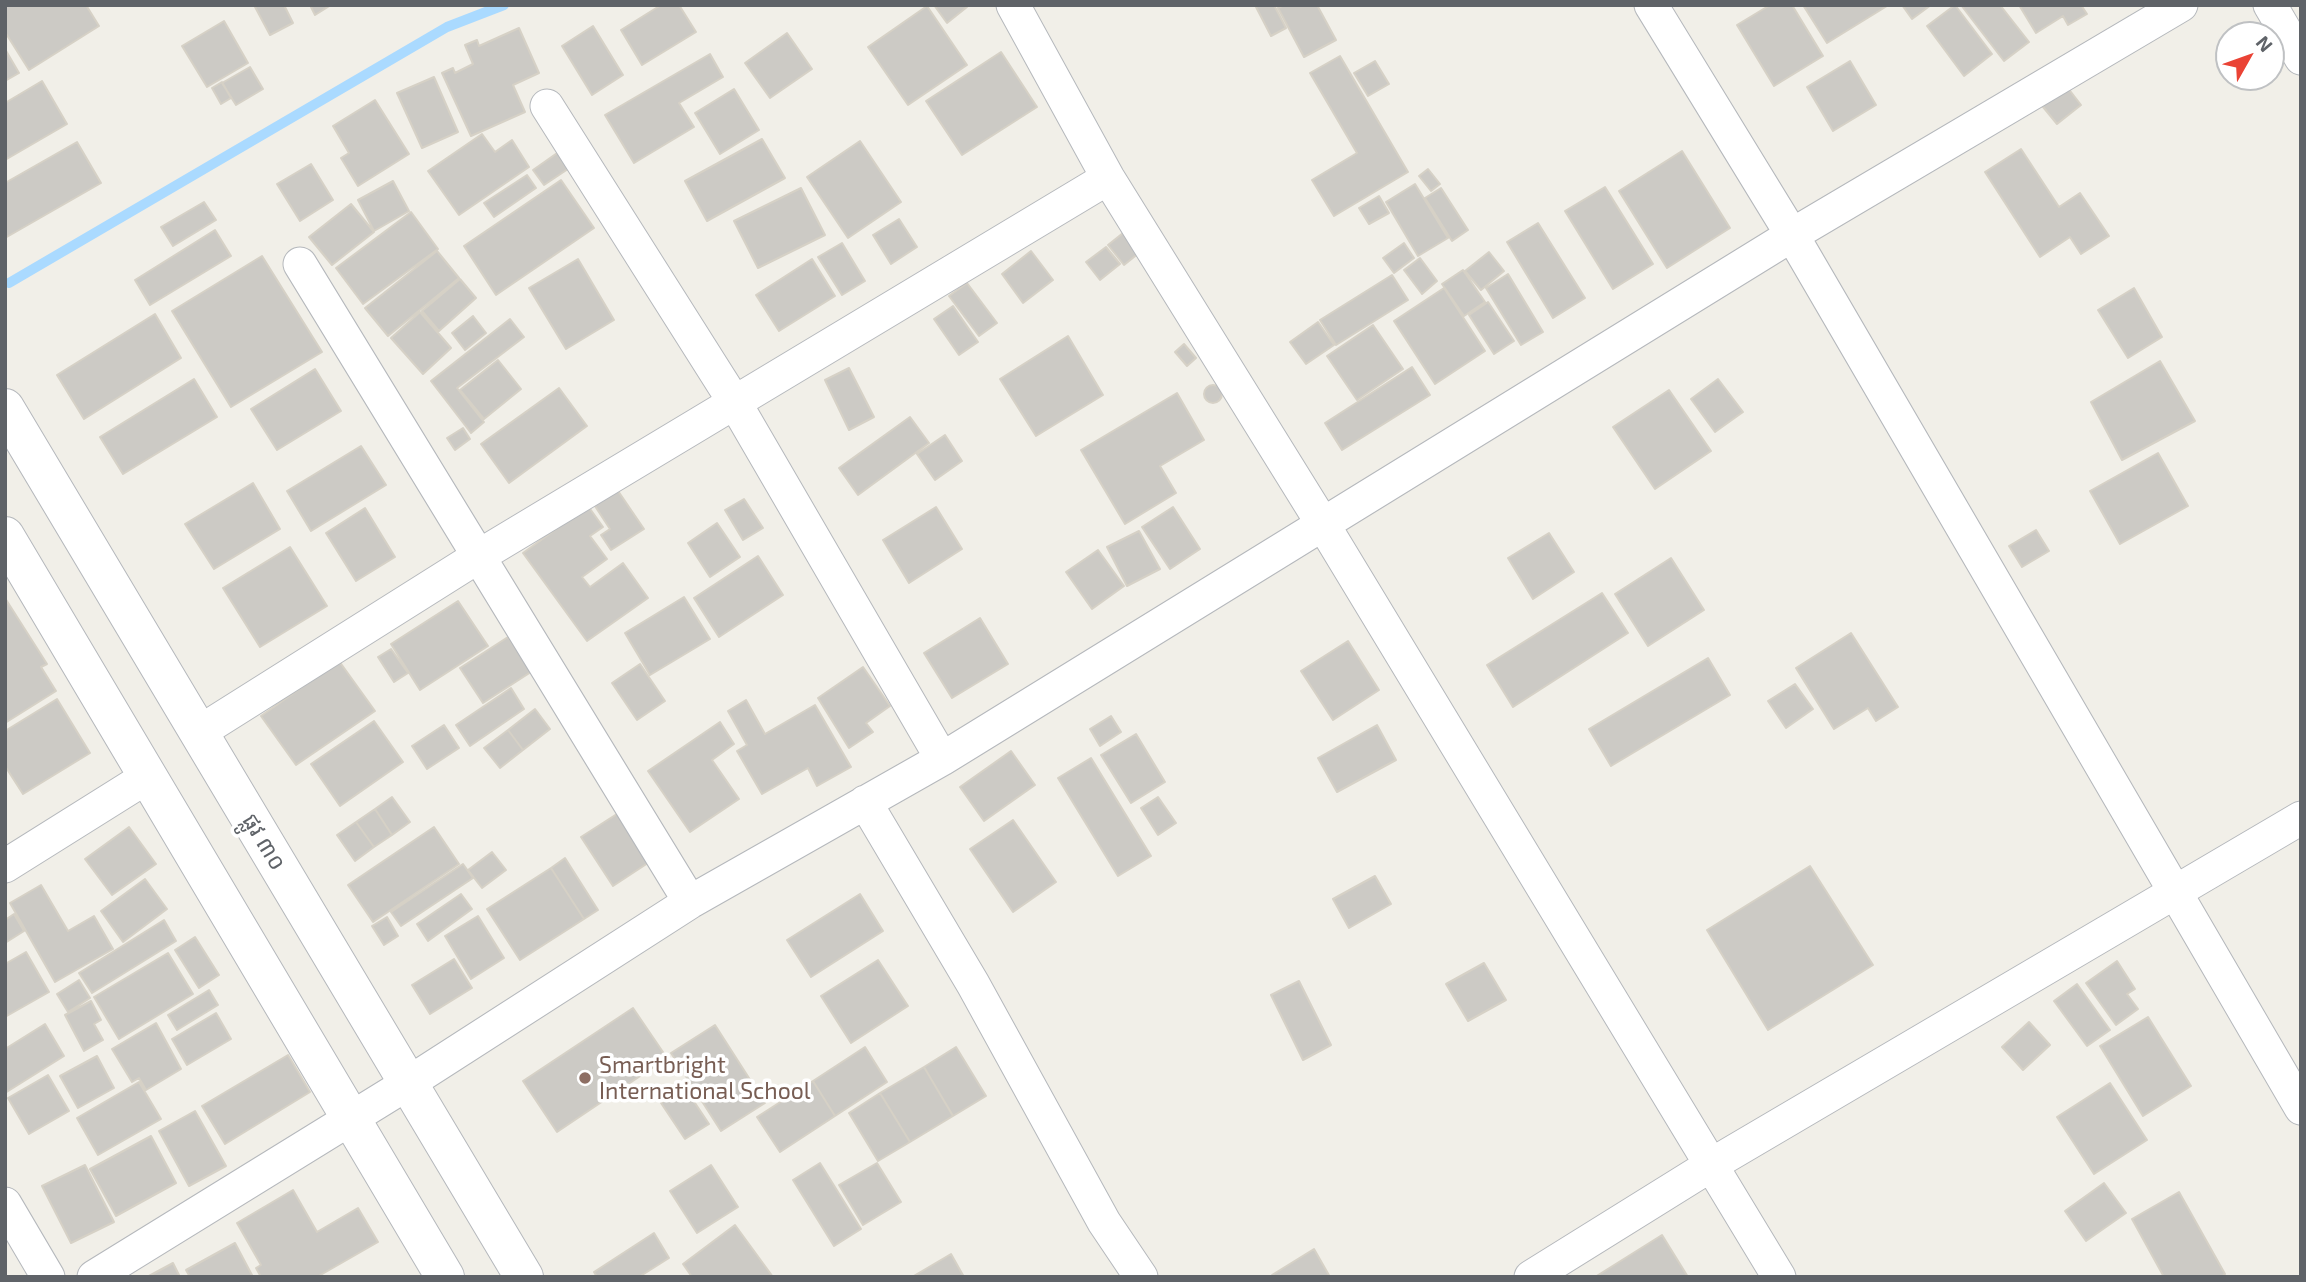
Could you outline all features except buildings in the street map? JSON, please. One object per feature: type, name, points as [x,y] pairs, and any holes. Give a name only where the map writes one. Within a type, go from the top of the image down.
[{"type":"street","points":[[1013,5],[1108,177],[1324,526],[1779,1277]]},
{"type":"street","points":[[1651,5],[1792,235],[2172,892],[2301,1108]]},
{"type":"street","points":[[94,1277],[410,1082],[690,902],[942,759],[1324,526],[1792,235],[2181,5]]},
{"type":"street","points":[[2270,5],[2301,58]]},
{"type":"street","points":[[547,106],[736,403],[942,759]]},
{"type":"street","points":[[198,733],[479,556],[1108,177]]},
{"type":"street","points":[[300,264],[690,902]]},
{"type":"street","name":"ផ្លូវ ៣០","points":[[5,408],[410,1082],[524,1277]]},
{"type":"street","points":[[5,536],[445,1277]]},
{"type":"street","points":[[5,866],[147,777]]},
{"type":"street","points":[[865,802],[973,984],[1104,1222],[1140,1277]]},
{"type":"street","points":[[1531,1277],[1711,1165],[2301,818]]},
{"type":"street","points":[[5,1204],[48,1277]]},
{"type":"waterway","points":[[9,283],[447,27],[504,5]]},
{"type":"place","name":"Smartbright International School","points":[[585,1078]]}]
